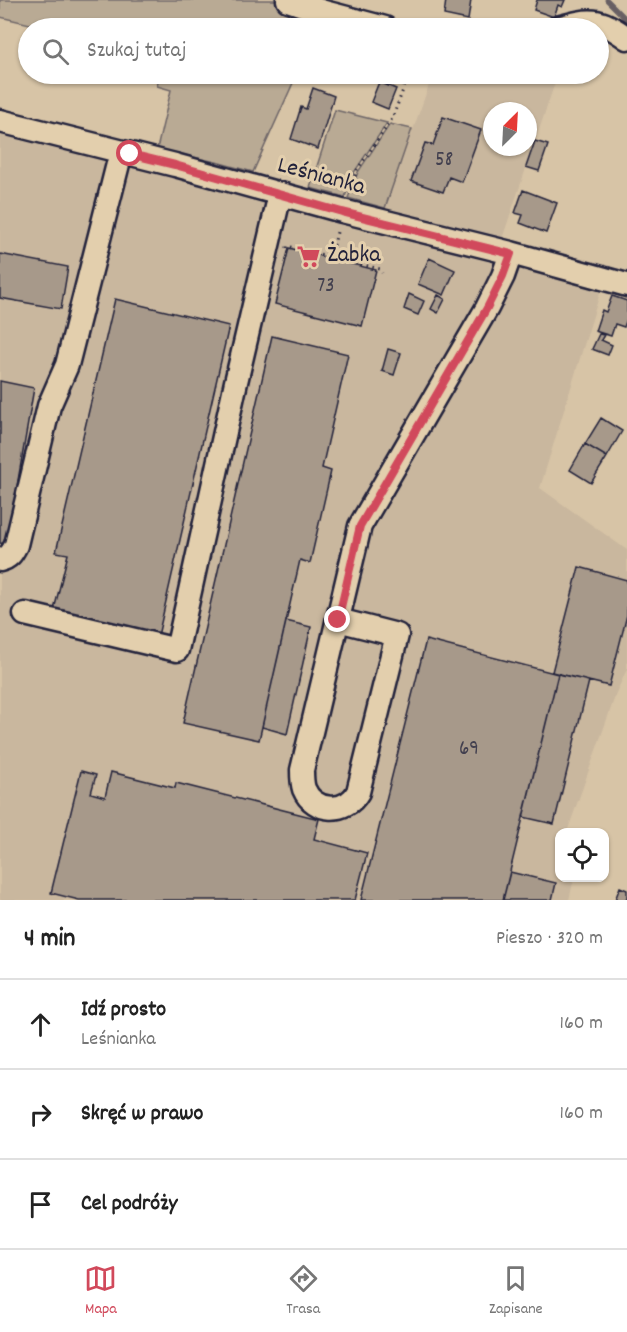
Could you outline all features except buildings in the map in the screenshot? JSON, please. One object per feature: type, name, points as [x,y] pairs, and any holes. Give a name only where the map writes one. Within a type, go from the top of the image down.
[{"type":"street","points":[[288,0],[347,18]]},
{"type":"street","points":[[609,26],[627,39]]},
{"type":"street","name":"Leśnianka","points":[[0,121],[280,194],[340,218],[511,254],[627,285]]},
{"type":"street","points":[[0,560],[6,559],[16,545],[49,406],[67,365],[121,152]]},
{"type":"street","points":[[25,614],[177,650],[280,194]]},
{"type":"street","points":[[338,620],[397,635],[358,792],[347,804],[330,808],[314,802],[308,795],[304,788],[302,770],[360,526],[487,308],[511,254]]},
{"type":"path","points":[[331,258],[340,218],[357,170],[392,119],[406,84]]},
{"type":"path","points":[[284,258],[287,246],[380,269],[382,273]]},
{"type":"shaded area","points":[[0,0],[278,0],[324,14],[322,18],[18,18],[18,21],[0,17]]},
{"type":"shaded area","points":[[158,84],[293,84],[253,172],[157,149],[171,90],[157,86]]},
{"type":"shaded area","points":[[429,84],[555,84],[537,136],[537,102],[483,102],[483,156],[530,156],[502,239],[385,208]]},
{"type":"shaded area","points":[[335,110],[387,123],[353,174],[345,197],[310,188]]},
{"type":"shaded area","points":[[390,124],[412,129],[385,208],[348,198],[358,172]]},
{"type":"shaded area","points":[[0,133],[96,152],[424,245],[601,290],[540,488],[627,550],[627,669],[568,828],[555,828],[555,882],[573,882],[569,900],[0,900]]},
{"type":"waterway","points":[[607,0],[627,20]]},
{"type":"place","name":"Żabka","points":[[309,256]]},
{"type":"route","points":[[130,154],[342,212],[511,254],[487,308],[360,526],[338,620]]}]
